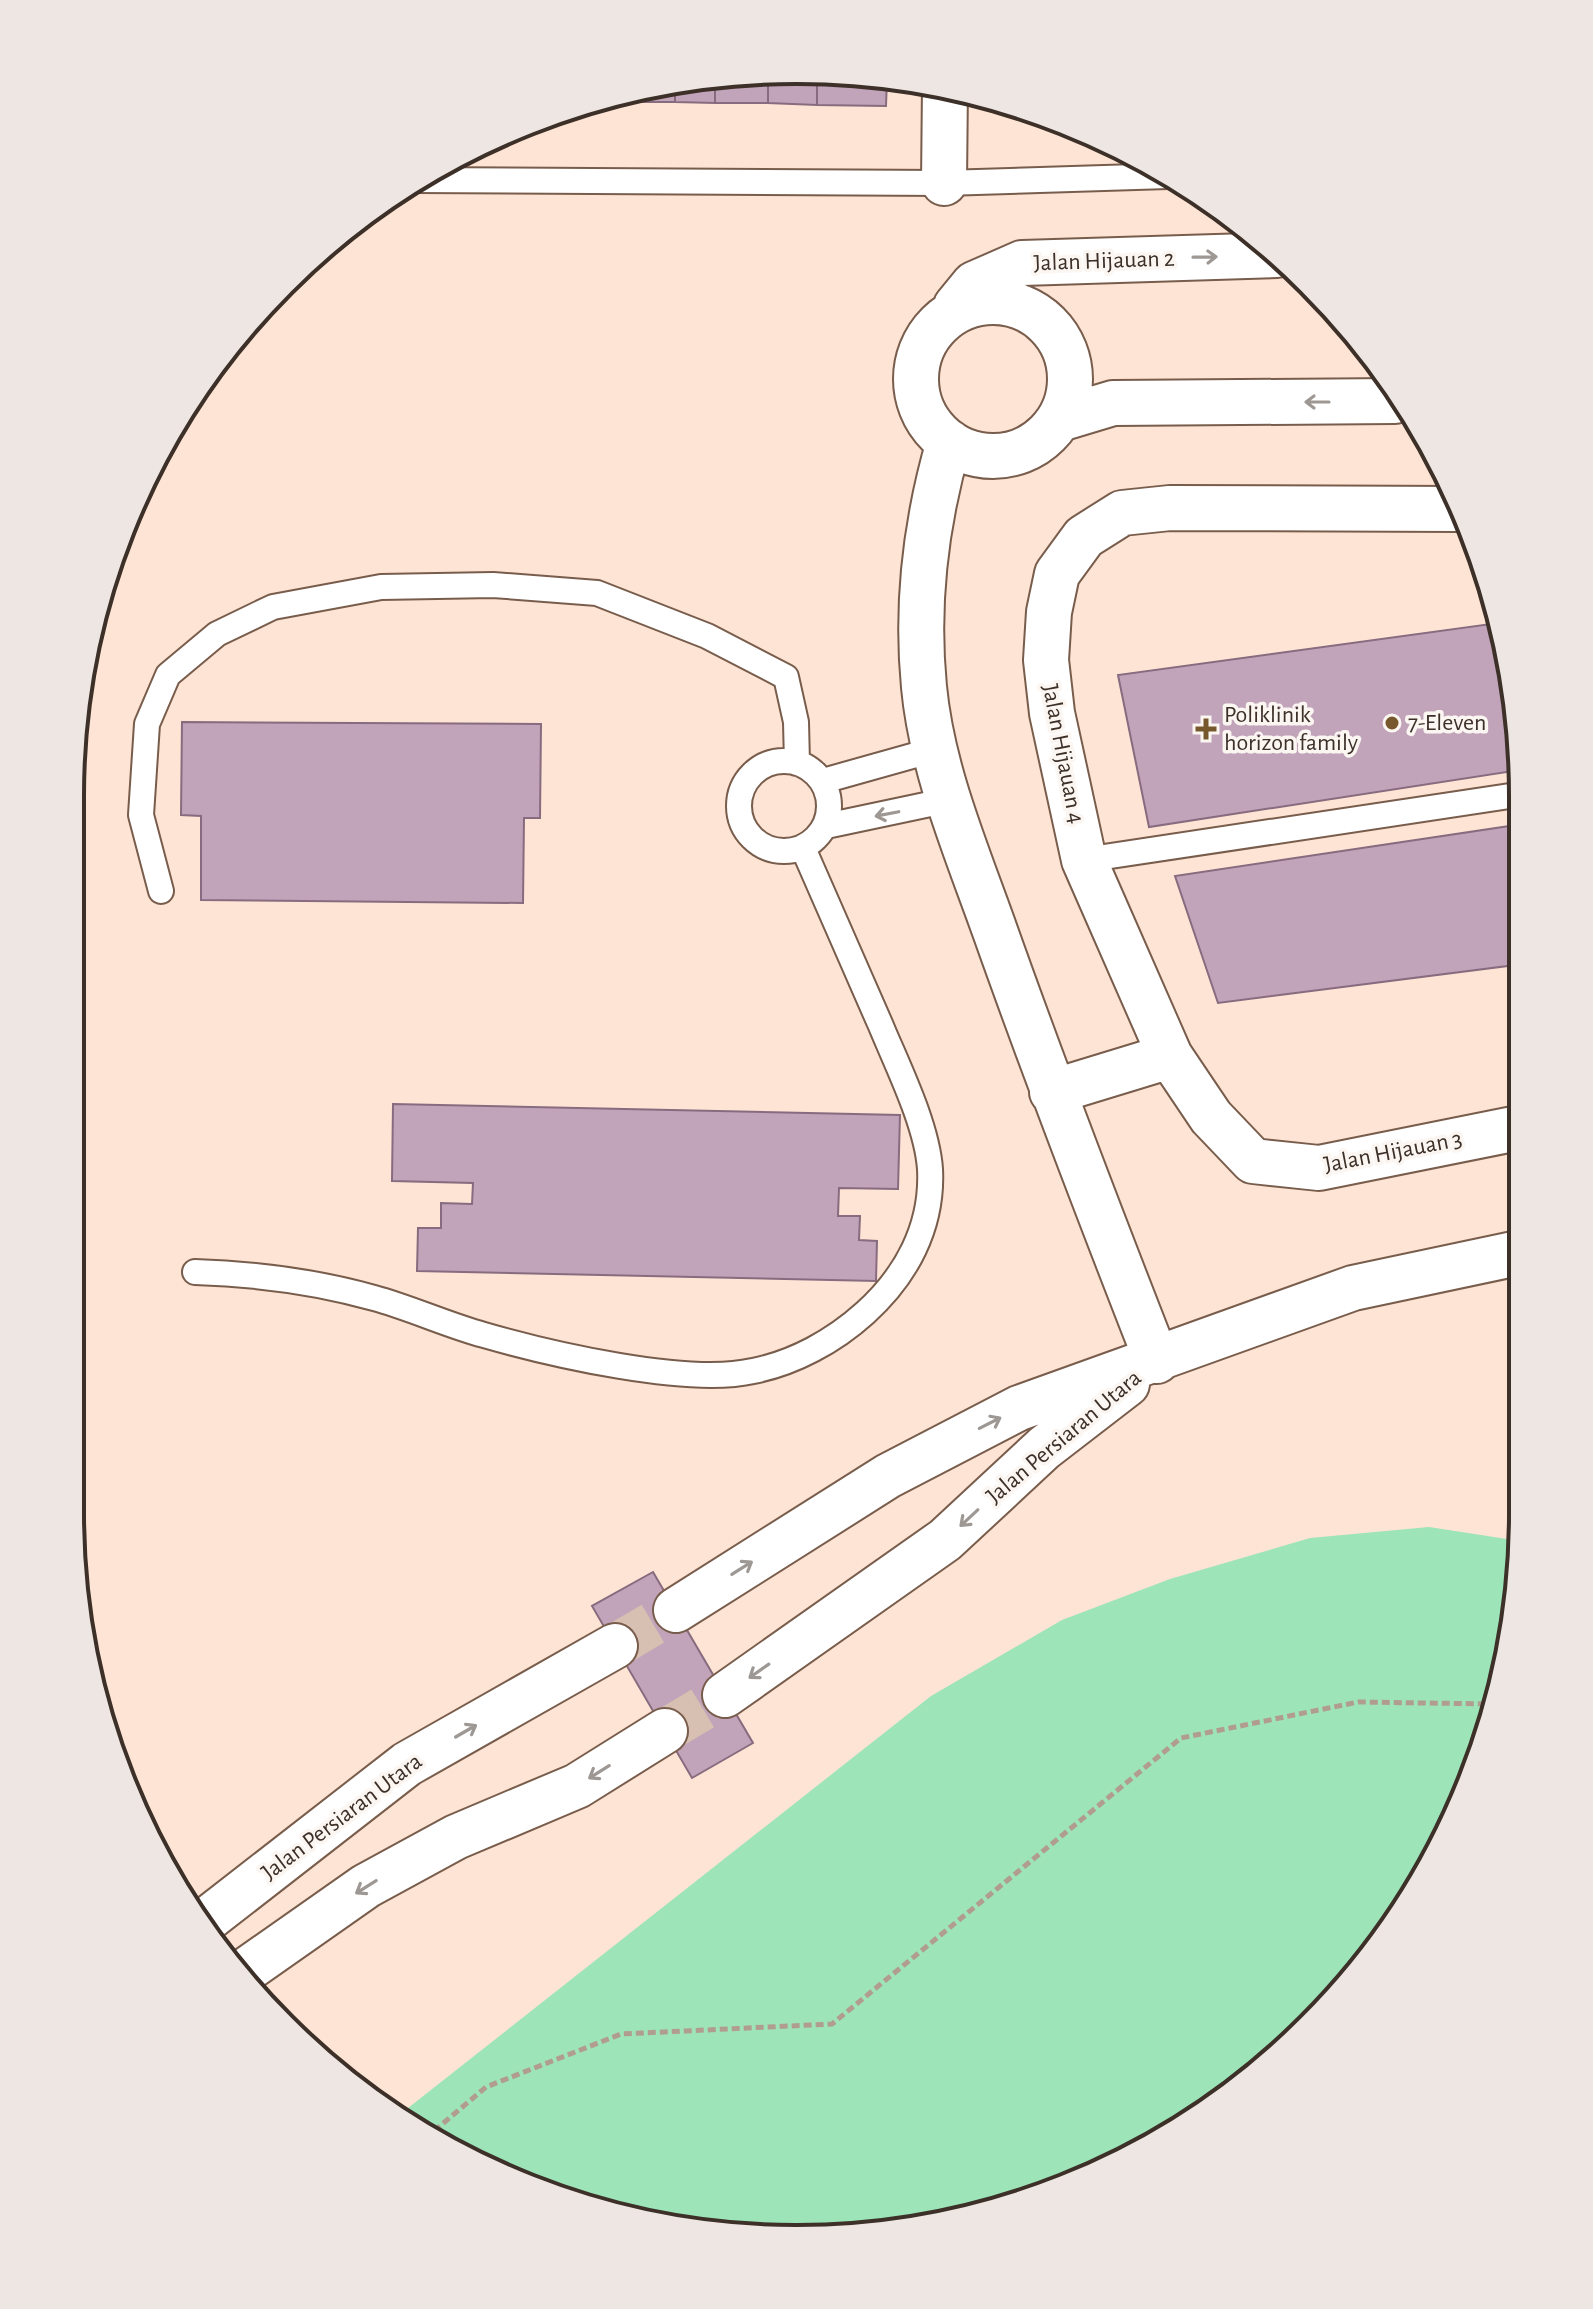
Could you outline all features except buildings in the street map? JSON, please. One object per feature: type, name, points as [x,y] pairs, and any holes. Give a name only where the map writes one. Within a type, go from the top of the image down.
[{"type":"street","points":[[944,183],[945,100]]},
{"type":"street","name":"Jalan Hijauan 2","points":[[949,314],[974,284],[1022,263],[1259,256]]},
{"type":"street","points":[[999,302],[1025,308],[1047,322],[1063,343],[1071,368],[1069,394],[1060,419],[1044,438],[1021,451],[996,456],[971,453],[949,442],[931,425],[919,403],[915,378],[919,354],[931,332],[949,314],[974,304],[999,302]]},
{"type":"street","points":[[1060,419],[1113,403],[1389,401]]},
{"type":"street","points":[[949,442],[932,501],[922,600],[924,689],[937,749],[949,800],[1052,1092],[1157,1361],[1353,1288],[1509,1255]]},
{"type":"street","name":"Jalan Hijauan 4","points":[[1170,1056],[1084,860],[1052,713],[1046,660],[1057,574],[1084,537],[1122,513],[1170,508],[1448,509]]},
{"type":"street","points":[[1052,1092],[1170,1056]]},
{"type":"street","name":"Jalan Hijauan 3","points":[[1170,1056],[1211,1117],[1253,1161],[1319,1168],[1509,1130]]},
{"type":"street","name":"Jalan Persiaran Utara","points":[[676,1610],[888,1476],[1019,1408],[1157,1361]]},
{"type":"street","name":"Jalan Persiaran Utara","points":[[725,1695],[945,1540],[1044,1448],[1157,1361]]},
{"type":"street","name":"Jalan Persiaran Utara","points":[[210,1917],[407,1764],[615,1646]]},
{"type":"street","points":[[249,1968],[366,1886],[456,1837],[577,1786],[665,1731]]},
{"type":"lane","points":[[438,180],[944,183],[1149,177]]},
{"type":"lane","points":[[161,891],[141,815],[147,724],[168,675],[217,634],[273,607],[381,587],[493,585],[597,593],[707,636],[786,677],[796,722],[797,763]]},
{"type":"lane","points":[[823,781],[937,749]]},
{"type":"lane","points":[[781,761],[797,763],[811,769],[823,781],[830,811],[826,826],[803,848],[771,850],[757,843],[740,818],[738,802],[752,773],[781,761]]},
{"type":"lane","points":[[1084,860],[1509,796]]},
{"type":"lane","points":[[826,826],[949,800]]},
{"type":"lane","points":[[195,1272],[268,1275],[374,1298],[482,1335],[589,1361],[700,1374],[752,1372],[802,1355],[845,1331],[879,1300],[907,1265],[924,1228],[930,1169],[910,1093],[803,848]]},
{"type":"path","points":[[437,2128],[486,2087],[621,2034],[832,2024],[1181,1738],[1358,1702],[1483,1704]]},
{"type":"green space","points":[[1429,1527],[1508,1539],[1503,1605],[1485,1697],[1455,1785],[1436,1828],[1414,1869],[1362,1946],[1300,2016],[1266,2048],[1230,2078],[1153,2130],[1069,2171],[981,2201],[889,2219],[796,2225],[704,2219],[612,2201],[524,2171],[481,2152],[407,2109],[931,1696],[1062,1620],[1170,1579],[1310,1538]]},
{"type":"tunnel","points":[[615,1646],[676,1610]]},
{"type":"tunnel","points":[[665,1731],[725,1695]]},
{"type":"place","name":"7-Eleven","points":[[1392,723]]},
{"type":"place","name":"Poliklinik horizon family","points":[[1206,729]]}]
